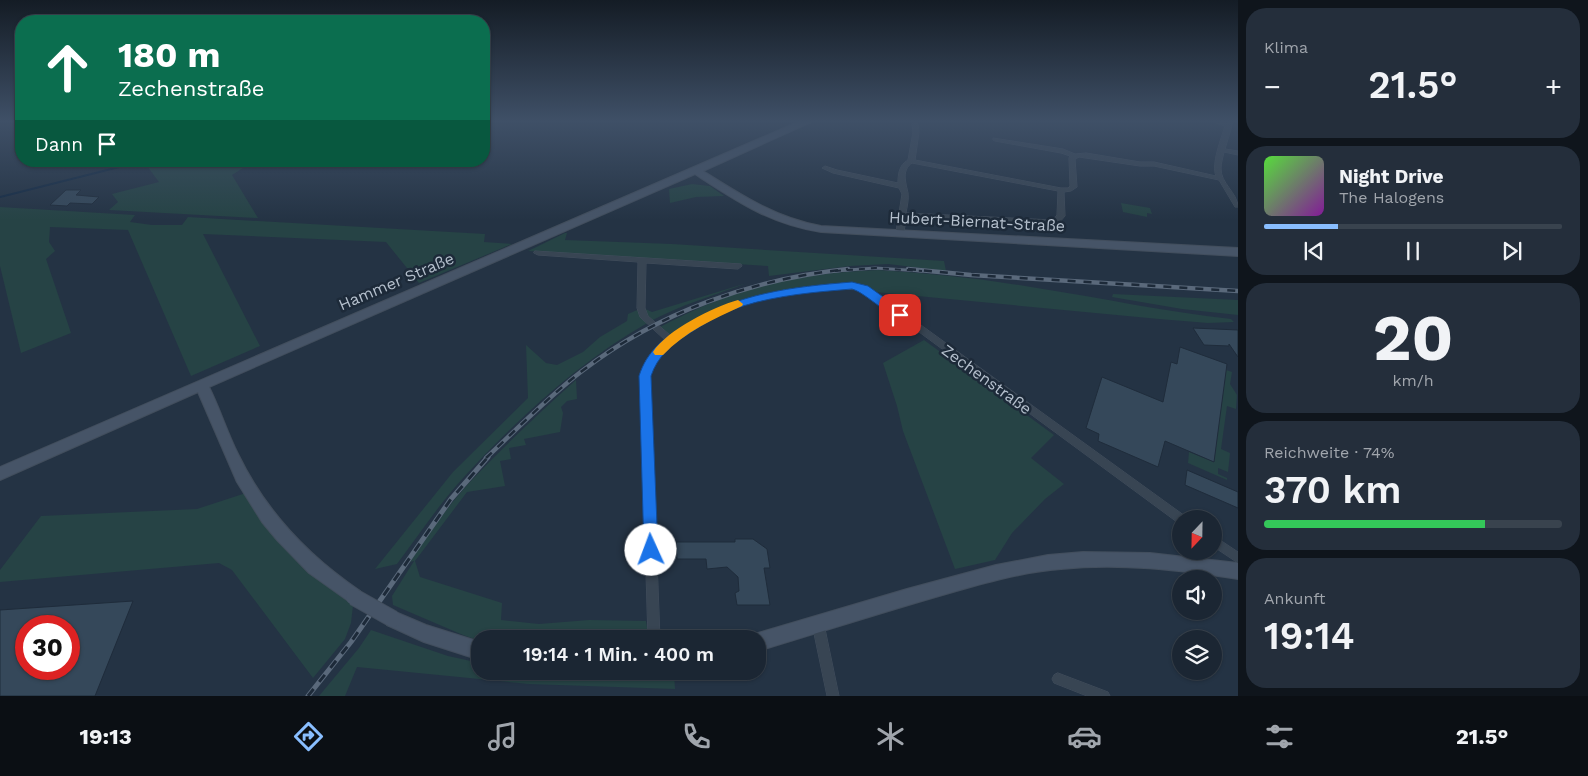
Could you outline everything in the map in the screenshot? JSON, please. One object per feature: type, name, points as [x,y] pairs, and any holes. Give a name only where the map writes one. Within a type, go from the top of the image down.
[{"type":"street","name":"Hammer Straße","points":[[0,474],[731,154]]},
{"type":"street","points":[[911,161],[912,154]]},
{"type":"street","points":[[1071,154],[1075,156],[1083,154]]},
{"type":"street","points":[[1089,154],[1140,164],[1154,164],[1221,179]]},
{"type":"street","points":[[1221,154],[1217,167],[1221,179],[1238,205]]},
{"type":"street","points":[[900,233],[905,194],[901,186],[903,169],[911,161],[1060,190],[1069,190],[1074,187],[1072,158],[1075,156]]},
{"type":"street","name":"Hubert-Biernat-Straße","points":[[699,168],[720,180],[718,185],[760,211],[788,222],[821,229],[1238,252]]},
{"type":"street","points":[[825,168],[835,172],[901,186]]},
{"type":"street","points":[[670,182],[694,179],[718,185]]},
{"type":"street","points":[[901,215],[1055,222],[1061,216],[1060,190]]},
{"type":"street","points":[[538,253],[738,266]]},
{"type":"street","points":[[642,260],[642,308],[644,317],[670,340]]},
{"type":"street","name":"Zechenstraße","points":[[654,630],[645,376],[649,362],[670,340],[705,318],[739,303],[783,293],[852,285],[864,288],[1066,438],[1172,513]]},
{"type":"street","points":[[201,385],[232,457],[250,492],[266,517],[294,550],[316,570],[354,597],[424,633],[471,649]]},
{"type":"street","points":[[1222,547],[1238,558]]},
{"type":"street","points":[[766,640],[990,573],[1059,561],[1100,559],[1152,560],[1238,571]]},
{"type":"street","points":[[818,624],[834,696]]},
{"type":"street","points":[[1058,679],[1104,696]]},
{"type":"green space","points":[[148,167],[245,167],[232,175],[258,218],[109,210],[118,202],[112,194],[159,182]]},
{"type":"green space","points":[[692,184],[710,186],[724,196],[696,197],[670,203],[669,189]]},
{"type":"green space","points":[[1121,203],[1150,208],[1152,214],[1147,213],[1147,217],[1123,212]]},
{"type":"green space","points":[[0,207],[135,215],[130,222],[152,225],[182,225],[188,217],[485,234],[484,242],[512,244],[419,283],[386,242],[203,234],[260,346],[191,376],[128,230],[50,227],[49,242],[55,251],[46,259],[71,333],[21,353],[0,266]]},
{"type":"green space","points":[[567,233],[565,240],[672,244],[944,261],[946,271],[888,264],[850,266],[769,276],[768,266],[528,251]]},
{"type":"green space","points":[[878,270],[997,282],[1182,313],[1231,319],[1234,322],[1208,323],[1159,319],[875,292],[852,285],[783,293],[739,303],[670,340],[656,329],[703,306],[758,287],[818,275]]},
{"type":"green space","points":[[747,283],[685,305],[649,322],[623,337],[574,373],[550,392],[484,455],[455,487],[397,564],[375,569],[453,472],[528,398],[526,345],[546,363],[557,365],[583,352],[600,337],[627,321],[628,314],[640,309],[652,312]]},
{"type":"green space","points":[[1113,294],[1238,300],[1238,315],[1182,309],[1112,297]]},
{"type":"green space","points":[[924,340],[1054,435],[1031,458],[1064,484],[1045,499],[1012,533],[995,560],[955,569],[903,431],[883,363]]},
{"type":"green space","points":[[1226,370],[1232,372],[1230,384],[1237,395],[1236,409],[1227,406],[1221,449],[1230,453],[1228,472],[1218,468],[1218,474],[1227,478],[1227,480],[1188,463],[1189,452],[1214,462]]},
{"type":"green space","points":[[576,380],[577,399],[567,401],[561,407],[563,413],[560,432],[524,439],[526,445],[509,448],[511,459],[500,461],[505,486],[467,492],[415,561],[420,577],[502,603],[501,620],[539,624],[589,620],[646,621],[648,630],[471,630],[471,638],[393,605],[392,596],[414,561],[409,562],[438,521],[469,483]]},
{"type":"green space","points":[[249,492],[354,597],[351,623],[345,639],[313,678],[232,570],[219,563],[0,582],[0,570],[41,516],[197,509]]},
{"type":"green space","points":[[371,630],[448,656],[471,661],[471,678],[357,667],[345,696],[319,696],[359,648]]},
{"type":"green space","points":[[489,680],[674,680],[675,689],[529,684]]},
{"type":"building","points":[[66,190],[81,190],[76,195],[99,197],[92,204],[70,203],[67,206],[50,205]]},
{"type":"building","points":[[1193,328],[1238,330],[1238,357],[1229,344],[1229,346],[1204,345]]},
{"type":"building","points":[[1180,347],[1227,364],[1214,462],[1165,441],[1158,467],[1098,441],[1099,434],[1086,428],[1102,377],[1163,402],[1171,362],[1177,364]]},
{"type":"building","points":[[1187,470],[1238,492],[1238,508],[1185,485]]},
{"type":"building","points":[[735,539],[753,539],[767,549],[770,568],[764,568],[770,605],[737,605],[735,593],[739,591],[738,577],[727,567],[707,569],[706,559],[677,559],[676,542],[735,542]]},
{"type":"building","points":[[133,601],[95,696],[0,696],[0,610]]},
{"type":"waterway","points":[[0,197],[119,167]]},
{"type":"railway","points":[[835,271],[875,268],[922,271]]},
{"type":"railway","points":[[486,458],[545,402],[582,371],[612,350],[675,315],[742,290],[812,274],[848,269]]},
{"type":"railway","points":[[908,269],[971,275],[1238,291]]},
{"type":"railway","points":[[308,696],[351,642],[451,499],[488,457]]},
{"type":"slow traffic","points":[[659,352],[670,340],[705,318],[738,304]]},
{"type":"route","points":[[651,550],[645,376],[649,362],[670,340],[705,318],[739,303],[783,293],[852,285],[864,288],[900,315]]}]
